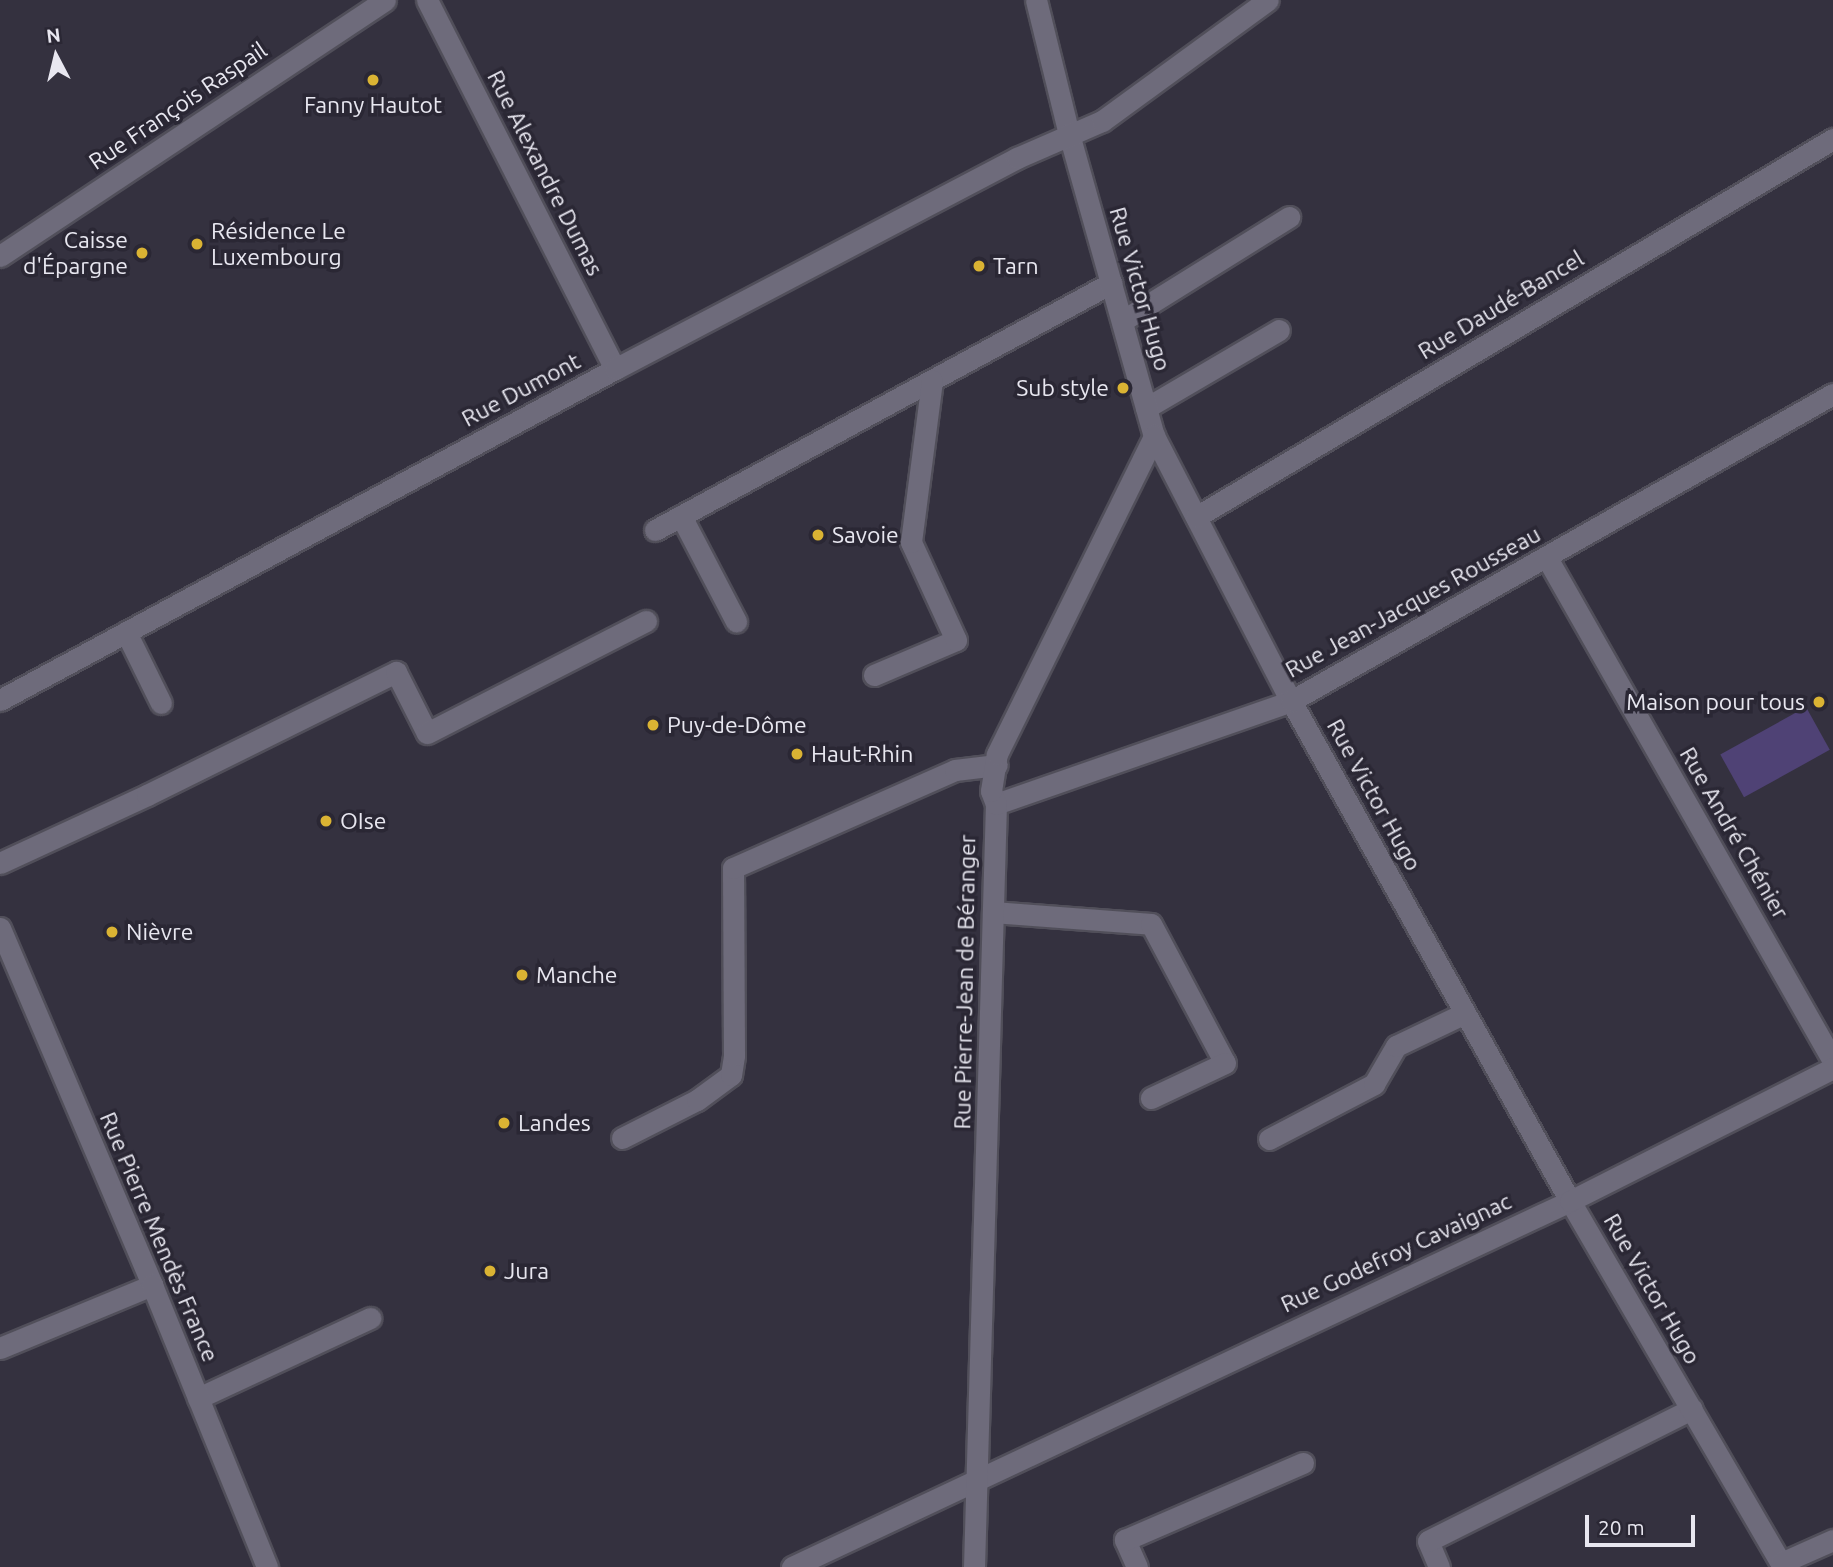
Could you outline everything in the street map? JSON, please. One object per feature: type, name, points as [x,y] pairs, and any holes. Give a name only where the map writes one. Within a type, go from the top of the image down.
[{"type":"street","name":"Rue François Raspail","points":[[0,256],[384,0]]},
{"type":"street","name":"Rue Alexandre Dumas","points":[[427,0],[615,369]]},
{"type":"street","name":"Rue Victor Hugo","points":[[1036,0],[1069,134],[1154,436],[1292,701],[1465,1013],[1570,1201],[1782,1565]]},
{"type":"street","name":"Rue Dumont","points":[[0,699],[615,369],[1069,134],[1101,121],[1268,0]]},
{"type":"street","name":"Rue Daudé-Bancel","points":[[1196,517],[1833,139]]},
{"type":"street","points":[[1122,321],[1289,217]]},
{"type":"street","points":[[655,530],[1111,283]]},
{"type":"street","points":[[1146,408],[1279,330]]},
{"type":"street","points":[[874,675],[956,640],[911,542],[932,380]]},
{"type":"street","name":"Rue Jean-Jacques Rousseau","points":[[996,804],[1292,701],[1833,394]]},
{"type":"street","name":"Rue Pierre-Jean de Béranger","points":[[974,1567],[996,804],[991,791],[997,754],[1154,436]]},
{"type":"street","points":[[681,516],[736,621]]},
{"type":"street","name":"Rue André Chénier","points":[[1547,558],[1833,1061]]},
{"type":"street","points":[[0,863],[147,795],[396,672],[427,733],[646,621]]},
{"type":"street","points":[[126,632],[160,703]]},
{"type":"street","points":[[622,1138],[697,1100],[731,1075],[734,1055],[733,868],[955,770],[997,765]]},
{"type":"street","points":[[993,912],[1151,924],[1225,1063],[1151,1098]]},
{"type":"street","name":"Rue Pierre Mendès France","points":[[0,928],[152,1284],[267,1567]]},
{"type":"street","points":[[1269,1139],[1374,1084],[1396,1046],[1465,1013]]},
{"type":"street","name":"Rue Godefroy Cavaignac","points":[[792,1567],[1570,1201],[1833,1068]]},
{"type":"street","points":[[0,1348],[152,1284]]},
{"type":"street","points":[[198,1398],[370,1318]]},
{"type":"street","points":[[1439,1567],[1428,1541],[1692,1409]]},
{"type":"street","points":[[1137,1567],[1125,1540],[1303,1463]]},
{"type":"street","points":[[1782,1565],[1833,1540]]},
{"type":"shaded area","points":[[1806,707],[1830,750],[1744,797],[1720,755]]},
{"type":"place","name":"Fanny Hautot","points":[[373,80]]},
{"type":"place","name":"Résidence Le Luxembourg","points":[[197,244]]},
{"type":"place","name":"Caisse d'Épargne","points":[[142,253]]},
{"type":"place","name":"Tarn","points":[[979,266]]},
{"type":"place","name":"Sub style","points":[[1123,388]]},
{"type":"place","name":"Savoie","points":[[818,535]]},
{"type":"place","name":"Maison pour tous","points":[[1819,702]]},
{"type":"place","name":"Puy-de-Dôme","points":[[653,725]]},
{"type":"place","name":"Haut-Rhin","points":[[797,754]]},
{"type":"place","name":"OIse","points":[[326,821]]},
{"type":"place","name":"Nièvre","points":[[112,932]]},
{"type":"place","name":"Manche","points":[[522,975]]},
{"type":"place","name":"Landes","points":[[504,1123]]},
{"type":"place","name":"Jura","points":[[490,1271]]}]
